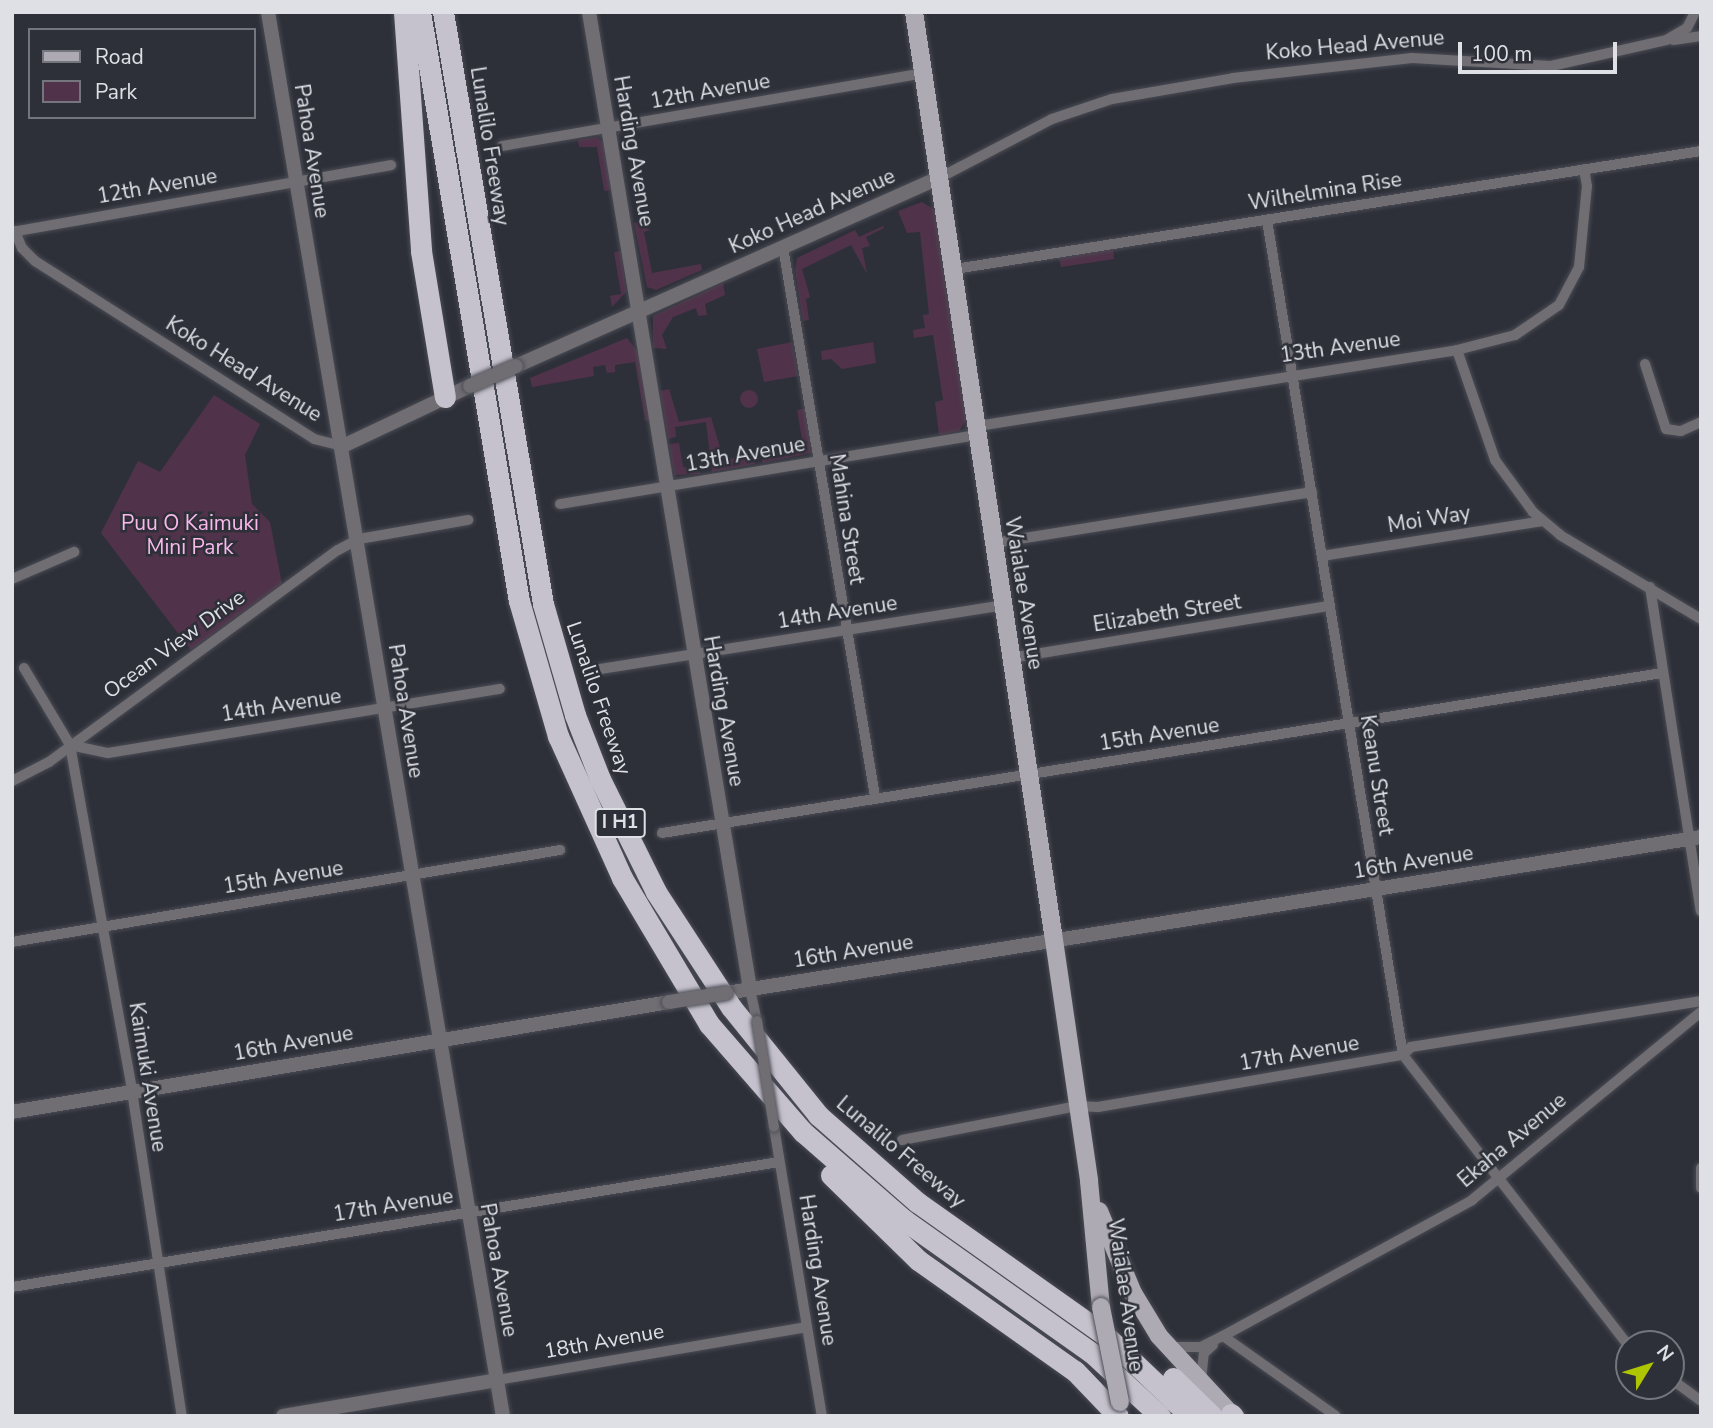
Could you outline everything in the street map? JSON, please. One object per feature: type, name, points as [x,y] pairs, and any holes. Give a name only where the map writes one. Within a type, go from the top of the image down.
[{"type":"highway","points":[[404,12],[421,251],[445,397]]},
{"type":"highway","name":"I H1","points":[[420,12],[513,572],[541,683],[572,772],[622,878],[709,1024],[780,1108],[851,1177],[932,1241],[1092,1353],[1160,1416]]},
{"type":"highway","name":"Lunalilo Freeway","points":[[443,12],[543,604],[575,715],[600,779],[656,892],[690,948],[798,1091],[865,1160],[1130,1355],[1190,1416]]},
{"type":"highway","points":[[709,1024],[786,1125],[863,1210],[918,1260],[1075,1371],[1123,1412]]},
{"type":"highway","points":[[999,1260],[1090,1308],[1225,1415]]},
{"type":"main road","name":"Waialae Avenue","points":[[915,12],[1054,940],[1088,1181],[1101,1307],[1123,1412]]},
{"type":"main road","name":"Waialae Avenue","points":[[1088,1181],[1133,1293],[1168,1346],[1225,1415]]},
{"type":"street","name":"Pahoa Avenue","points":[[268,12],[295,181],[359,538],[384,708],[503,1416]]},
{"type":"street","name":"Harding Avenue","points":[[589,12],[665,488],[822,1416]]},
{"type":"street","name":"Koko Head Avenue","points":[[14,232],[22,248],[35,261],[314,439],[343,446],[445,397],[941,177],[1071,111],[1161,89],[1412,58],[1551,65],[1656,43],[1680,34],[1694,15]]},
{"type":"street","points":[[1656,43],[1701,35],[1694,15]]},
{"type":"street","name":"12th Avenue","points":[[502,146],[924,73]]},
{"type":"street","name":"Wilhelmina Rise","points":[[955,269],[1701,151]]},
{"type":"street","name":"12th Avenue","points":[[14,232],[391,165]]},
{"type":"street","name":"13th Avenue","points":[[559,505],[1292,373],[1457,350],[1515,335],[1559,305],[1579,267],[1584,169]]},
{"type":"street","name":"Keanu Street","points":[[1267,219],[1403,1055],[1495,1178],[1616,1330]]},
{"type":"street","name":"Mahina Street","points":[[783,247],[875,796]]},
{"type":"street","points":[[1457,350],[1495,460],[1542,521],[1559,535],[1701,619]]},
{"type":"street","points":[[1645,363],[1666,429],[1681,431],[1701,422]]},
{"type":"street","points":[[994,543],[1312,492]]},
{"type":"street","points":[[359,538],[468,520]]},
{"type":"street","name":"Moi Way","points":[[1322,556],[1542,521]]},
{"type":"street","name":"Ocean View Drive","points":[[12,781],[69,745],[306,571],[359,538]]},
{"type":"street","points":[[12,579],[74,552]]},
{"type":"street","points":[[1650,587],[1662,673],[1695,838],[1701,911]]},
{"type":"street","name":"14th Avenue","points":[[594,670],[1003,605]]},
{"type":"street","name":"Elizabeth Street","points":[[1011,657],[1330,606]]},
{"type":"street","name":"Kaimuki Avenue","points":[[24,668],[69,745],[132,1091],[182,1416]]},
{"type":"street","name":"15th Avenue","points":[[662,833],[875,796],[1662,673]]},
{"type":"street","name":"14th Avenue","points":[[69,745],[108,753],[500,689]]},
{"type":"street","name":"16th Avenue","points":[[12,1112],[440,1039],[1695,838]]},
{"type":"street","name":"15th Avenue","points":[[12,942],[560,850]]},
{"type":"street","name":"17th Avenue","points":[[902,1140],[1077,1106],[1098,1107],[1403,1055],[1411,1047],[1701,1001]]},
{"type":"street","name":"Ekaha Avenue","points":[[1168,1346],[1201,1347],[1472,1200],[1490,1188],[1495,1178],[1701,1012]]},
{"type":"street","name":"17th Avenue","points":[[12,1287],[779,1162]]},
{"type":"street","points":[[1701,1168],[1701,1188]]},
{"type":"street","name":"18th Avenue","points":[[284,1416],[806,1328]]},
{"type":"street","points":[[1223,1336],[1336,1416]]},
{"type":"street","name":"Ekaha Avenue","points":[[1202,1384],[1204,1353],[1223,1336]]},
{"type":"street","points":[[1685,1389],[1701,1401]]},
{"type":"green space","points":[[597,137],[604,143],[611,190],[604,191],[597,147],[579,147],[578,140]]},
{"type":"green space","points":[[922,202],[935,210],[967,419],[959,431],[939,435],[935,402],[943,400],[933,335],[914,338],[913,330],[925,328],[923,315],[929,314],[920,232],[907,233],[898,211]]},
{"type":"green space","points":[[643,221],[650,230],[644,232],[652,273],[701,264],[702,270],[656,290],[647,287],[634,223]]},
{"type":"green space","points":[[883,226],[884,228],[866,237],[870,246],[862,248],[867,274],[851,245],[802,269],[810,297],[806,299],[809,320],[803,321],[795,270],[797,258],[855,230],[859,237]]},
{"type":"green space","points":[[1113,249],[1114,259],[1061,267],[1059,258]]},
{"type":"green space","points":[[621,251],[626,292],[612,307],[610,296],[621,294],[614,252]]},
{"type":"green space","points":[[723,283],[725,295],[705,304],[707,315],[698,316],[696,308],[673,317],[662,335],[667,349],[653,348],[653,316]]},
{"type":"green space","points":[[627,338],[639,353],[650,420],[645,421],[635,362],[615,365],[615,372],[607,373],[605,365],[593,367],[594,376],[532,387],[530,378]]},
{"type":"green space","points":[[792,342],[798,376],[764,382],[757,349]]},
{"type":"green space","points":[[873,342],[876,363],[842,369],[831,359],[822,360],[821,351]]},
{"type":"green space","points":[[669,389],[679,422],[711,417],[724,461],[753,452],[755,464],[712,472],[706,422],[675,427],[676,437],[668,439],[660,391]]},
{"type":"green space","points":[[745,390],[753,390],[758,399],[756,406],[745,408],[740,403],[740,395]]},
{"type":"green space","name":"Puu O Kaimuki Mini Park","points":[[214,395],[260,424],[245,455],[252,504],[270,522],[282,584],[191,650],[101,533],[138,461],[160,472]]},
{"type":"green space","points":[[806,408],[811,453],[762,463],[763,452],[803,445],[797,410]]},
{"type":"green space","points":[[679,443],[683,467],[699,468],[700,474],[674,475],[669,444]]}]
